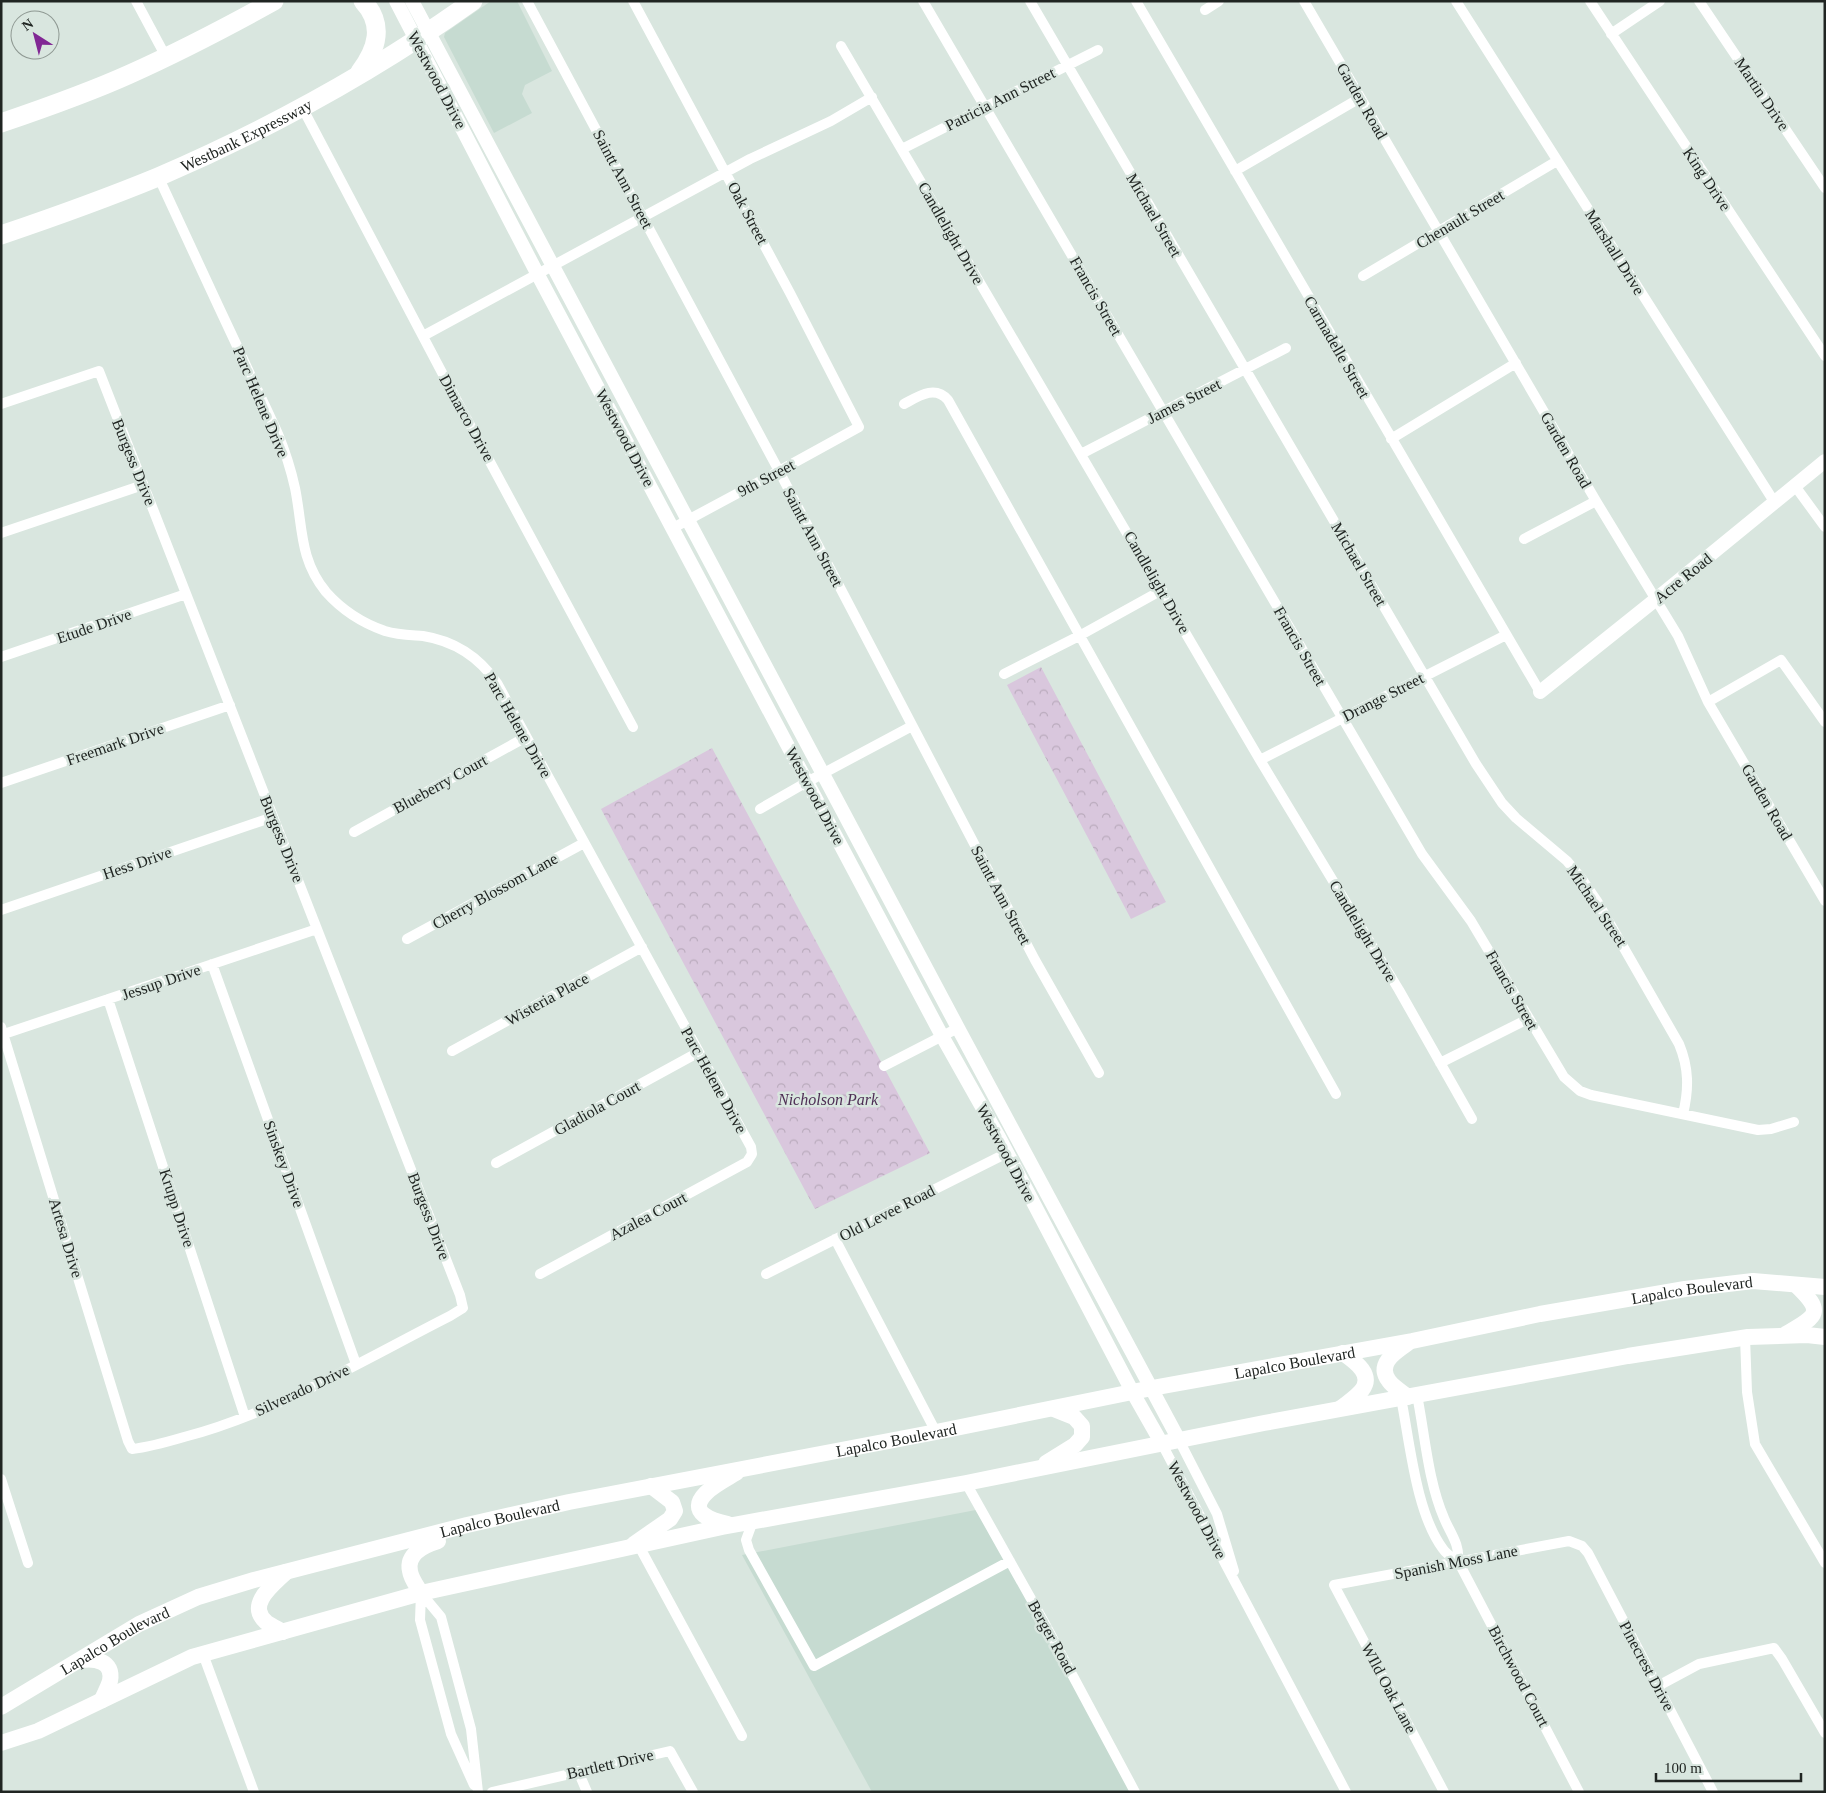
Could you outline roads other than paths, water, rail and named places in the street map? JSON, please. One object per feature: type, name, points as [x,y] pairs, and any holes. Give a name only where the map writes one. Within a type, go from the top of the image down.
[{"type":"highway","points":[[1,123],[91,90],[166,57],[274,1]]},
{"type":"highway","points":[[356,77],[371,56],[376,40],[377,28],[373,15],[363,1]]},
{"type":"highway","name":"Westbank Expressway","points":[[1,235],[63,214],[211,153],[302,107],[356,77],[422,36],[473,1]]},
{"type":"main road","name":"Lapalco Boulevard","points":[[1,1707],[139,1624],[198,1597],[467,1525],[569,1502],[1054,1409],[1152,1388],[1412,1341],[1540,1314],[1685,1289],[1753,1281],[1825,1287]]},
{"type":"main road","points":[[1784,1335],[1809,1321],[1814,1314],[1814,1307],[1796,1284]]},
{"type":"main road","points":[[1,1743],[38,1730],[203,1654],[421,1593],[732,1525],[966,1483],[1179,1440],[1628,1356],[1745,1337],[1784,1335],[1825,1337]]},
{"type":"main road","points":[[1409,1397],[1389,1381],[1384,1370],[1386,1361],[1393,1353],[1412,1341]]},
{"type":"main road","points":[[1339,1410],[1363,1390],[1366,1377],[1360,1366],[1343,1353]]},
{"type":"main road","points":[[1038,1469],[1075,1446],[1082,1437],[1082,1426],[1074,1416],[1054,1409]]},
{"type":"main road","points":[[732,1525],[703,1516],[700,1509],[700,1501],[706,1493],[742,1469]]},
{"type":"main road","points":[[634,1547],[670,1519],[675,1511],[672,1502],[651,1486]]},
{"type":"main road","points":[[421,1593],[411,1576],[409,1567],[410,1562],[419,1549],[425,1545],[504,1518]]},
{"type":"main road","points":[[283,1632],[266,1622],[260,1614],[259,1608],[264,1594],[286,1572]]},
{"type":"main road","points":[[79,1660],[101,1660],[110,1670],[110,1681],[102,1700]]},
{"type":"street","points":[[136,1],[166,57]]},
{"type":"street","name":"Westwood Drive","points":[[396,1],[422,36],[554,266],[958,1028],[1152,1388],[1217,1514],[1238,1589]]},
{"type":"street","name":"Westwood Drive","points":[[412,1],[422,36],[538,275],[1346,1792]]},
{"type":"street","name":"Saintt Ann Street","points":[[527,1],[779,471],[1035,960],[1099,1073]]},
{"type":"street","name":"Oak Street","points":[[633,1],[726,172],[859,427]]},
{"type":"street","name":"Francis Street","points":[[923,1],[1422,854],[1467,914],[1564,1077],[1580,1091],[1591,1095],[1758,1130],[1771,1129],[1794,1122]]},
{"type":"street","name":"Michael Street","points":[[1030,1],[1476,764],[1502,802],[1516,818],[1567,861],[1597,900],[1679,1044],[1685,1058],[1688,1093],[1683,1114]]},
{"type":"street","name":"Carmadelle Street","points":[[1136,1],[1540,692]]},
{"type":"street","points":[[1204,10],[1219,1]]},
{"type":"street","name":"Garden Road","points":[[1304,1],[1596,501],[1678,636],[1708,702],[1825,901]]},
{"type":"street","name":"Marshall Drive","points":[[1456,1],[1775,503]]},
{"type":"street","name":"King Drive","points":[[1590,1],[1825,356]]},
{"type":"street","points":[[1611,34],[1660,1]]},
{"type":"street","name":"Martin Drive","points":[[1699,1],[1825,188]]},
{"type":"street","name":"Candlelight Drive","points":[[841,46],[1162,590],[1260,760],[1398,990],[1472,1119]]},
{"type":"street","name":"Patricia Ann Street","points":[[902,148],[1098,50]]},
{"type":"street","points":[[423,336],[726,172],[831,121],[872,97]]},
{"type":"street","points":[[1235,172],[1360,98]]},
{"type":"street","name":"Dimarco Drive","points":[[302,107],[633,727]]},
{"type":"street","name":"Chenault Street","points":[[1363,276],[1557,161]]},
{"type":"street","name":"Parc Helene Drive","points":[[158,176],[278,435],[295,487],[304,548],[316,578],[338,604],[367,624],[405,635],[434,638],[462,649],[476,658],[497,683],[699,1052],[752,1154]]},
{"type":"street","name":"James Street","points":[[1081,454],[1286,348]]},
{"type":"street","points":[[1391,439],[1516,363]]},
{"type":"street","name":"Burgess Drive","points":[[1,404],[99,371],[460,1295],[463,1308]]},
{"type":"street","points":[[904,404],[930,392],[940,393],[948,400],[1336,1094]]},
{"type":"street","name":"9th Street","points":[[673,528],[859,427]]},
{"type":"street","name":"Acre Road","points":[[1540,692],[1825,461]]},
{"type":"street","points":[[1,533],[142,485]]},
{"type":"street","points":[[1795,486],[1825,527]]},
{"type":"street","points":[[1524,539],[1596,501]]},
{"type":"street","points":[[1004,674],[1079,636],[1162,590]]},
{"type":"street","name":"Etude Drive","points":[[1,657],[186,594]]},
{"type":"street","name":"Drange Street","points":[[1260,760],[1506,634]]},
{"type":"street","points":[[1708,702],[1781,660],[1825,722]]},
{"type":"street","name":"Freemark Drive","points":[[1,783],[230,705]]},
{"type":"street","points":[[760,809],[912,726]]},
{"type":"street","name":"Blueberry Court","points":[[354,832],[526,737]]},
{"type":"street","name":"Hess Drive","points":[[1,910],[273,817]]},
{"type":"street","name":"Cherry Blossom Lane","points":[[407,940],[584,843]]},
{"type":"street","name":"Jessup Drive","points":[[2,1031],[108,1000],[317,929]]},
{"type":"street","name":"Wisteria Place","points":[[452,1050],[642,948]]},
{"type":"street","name":"Sinskey Drive","points":[[212,964],[356,1364]]},
{"type":"street","name":"Krupp Drive","points":[[108,1000],[246,1417]]},
{"type":"street","points":[[1440,1063],[1528,1019]]},
{"type":"street","points":[[884,1066],[958,1028]]},
{"type":"street","name":"Artesa Drive","points":[[2,1031],[132,1449]]},
{"type":"street","name":"Gladiola Court","points":[[496,1163],[699,1052]]},
{"type":"street","name":"Old Levee Road","points":[[766,1274],[1007,1153]]},
{"type":"street","name":"Azalea Court","points":[[540,1274],[747,1162],[752,1154]]},
{"type":"street","points":[[835,1240],[936,1432]]},
{"type":"street","name":"Silverado Drive","points":[[132,1449],[145,1448],[204,1432],[273,1406],[463,1308]]},
{"type":"street","points":[[1745,1337],[1747,1392],[1755,1444],[1825,1563]]},
{"type":"street","points":[[1409,1397],[1420,1499],[1426,1516],[1444,1550],[1458,1561]]},
{"type":"street","points":[[1409,1397],[1436,1496],[1444,1520],[1458,1546],[1458,1561]]},
{"type":"street","points":[[1,1479],[28,1563]]},
{"type":"street","name":"Berger Road","points":[[966,1483],[1135,1792]]},
{"type":"street","points":[[753,1521],[746,1540],[749,1550],[814,1666],[1010,1561]]},
{"type":"street","name":"Spanish Moss Lane","points":[[1334,1585],[1564,1542],[1577,1543]]},
{"type":"street","name":"Pinecrest Drive","points":[[1577,1543],[1591,1559],[1713,1792]]},
{"type":"street","points":[[634,1547],[742,1736]]},
{"type":"street","name":"Birchwood Court","points":[[1458,1561],[1579,1792]]},
{"type":"street","name":"WIld Oak Lane","points":[[1334,1585],[1444,1792]]},
{"type":"street","points":[[421,1593],[441,1617],[471,1729],[478,1792]]},
{"type":"street","points":[[421,1593],[420,1620],[450,1734],[478,1792]]},
{"type":"street","points":[[1658,1686],[1699,1664],[1774,1648],[1825,1733]]},
{"type":"street","points":[[203,1654],[254,1792]]},
{"type":"street","name":"Bartlett Drive","points":[[492,1792],[670,1750],[693,1792]]},
{"type":"street","points":[[578,1771],[587,1792]]},
{"type":"park label","name":"Nicholson Park","points":[[828,1099]]}]
